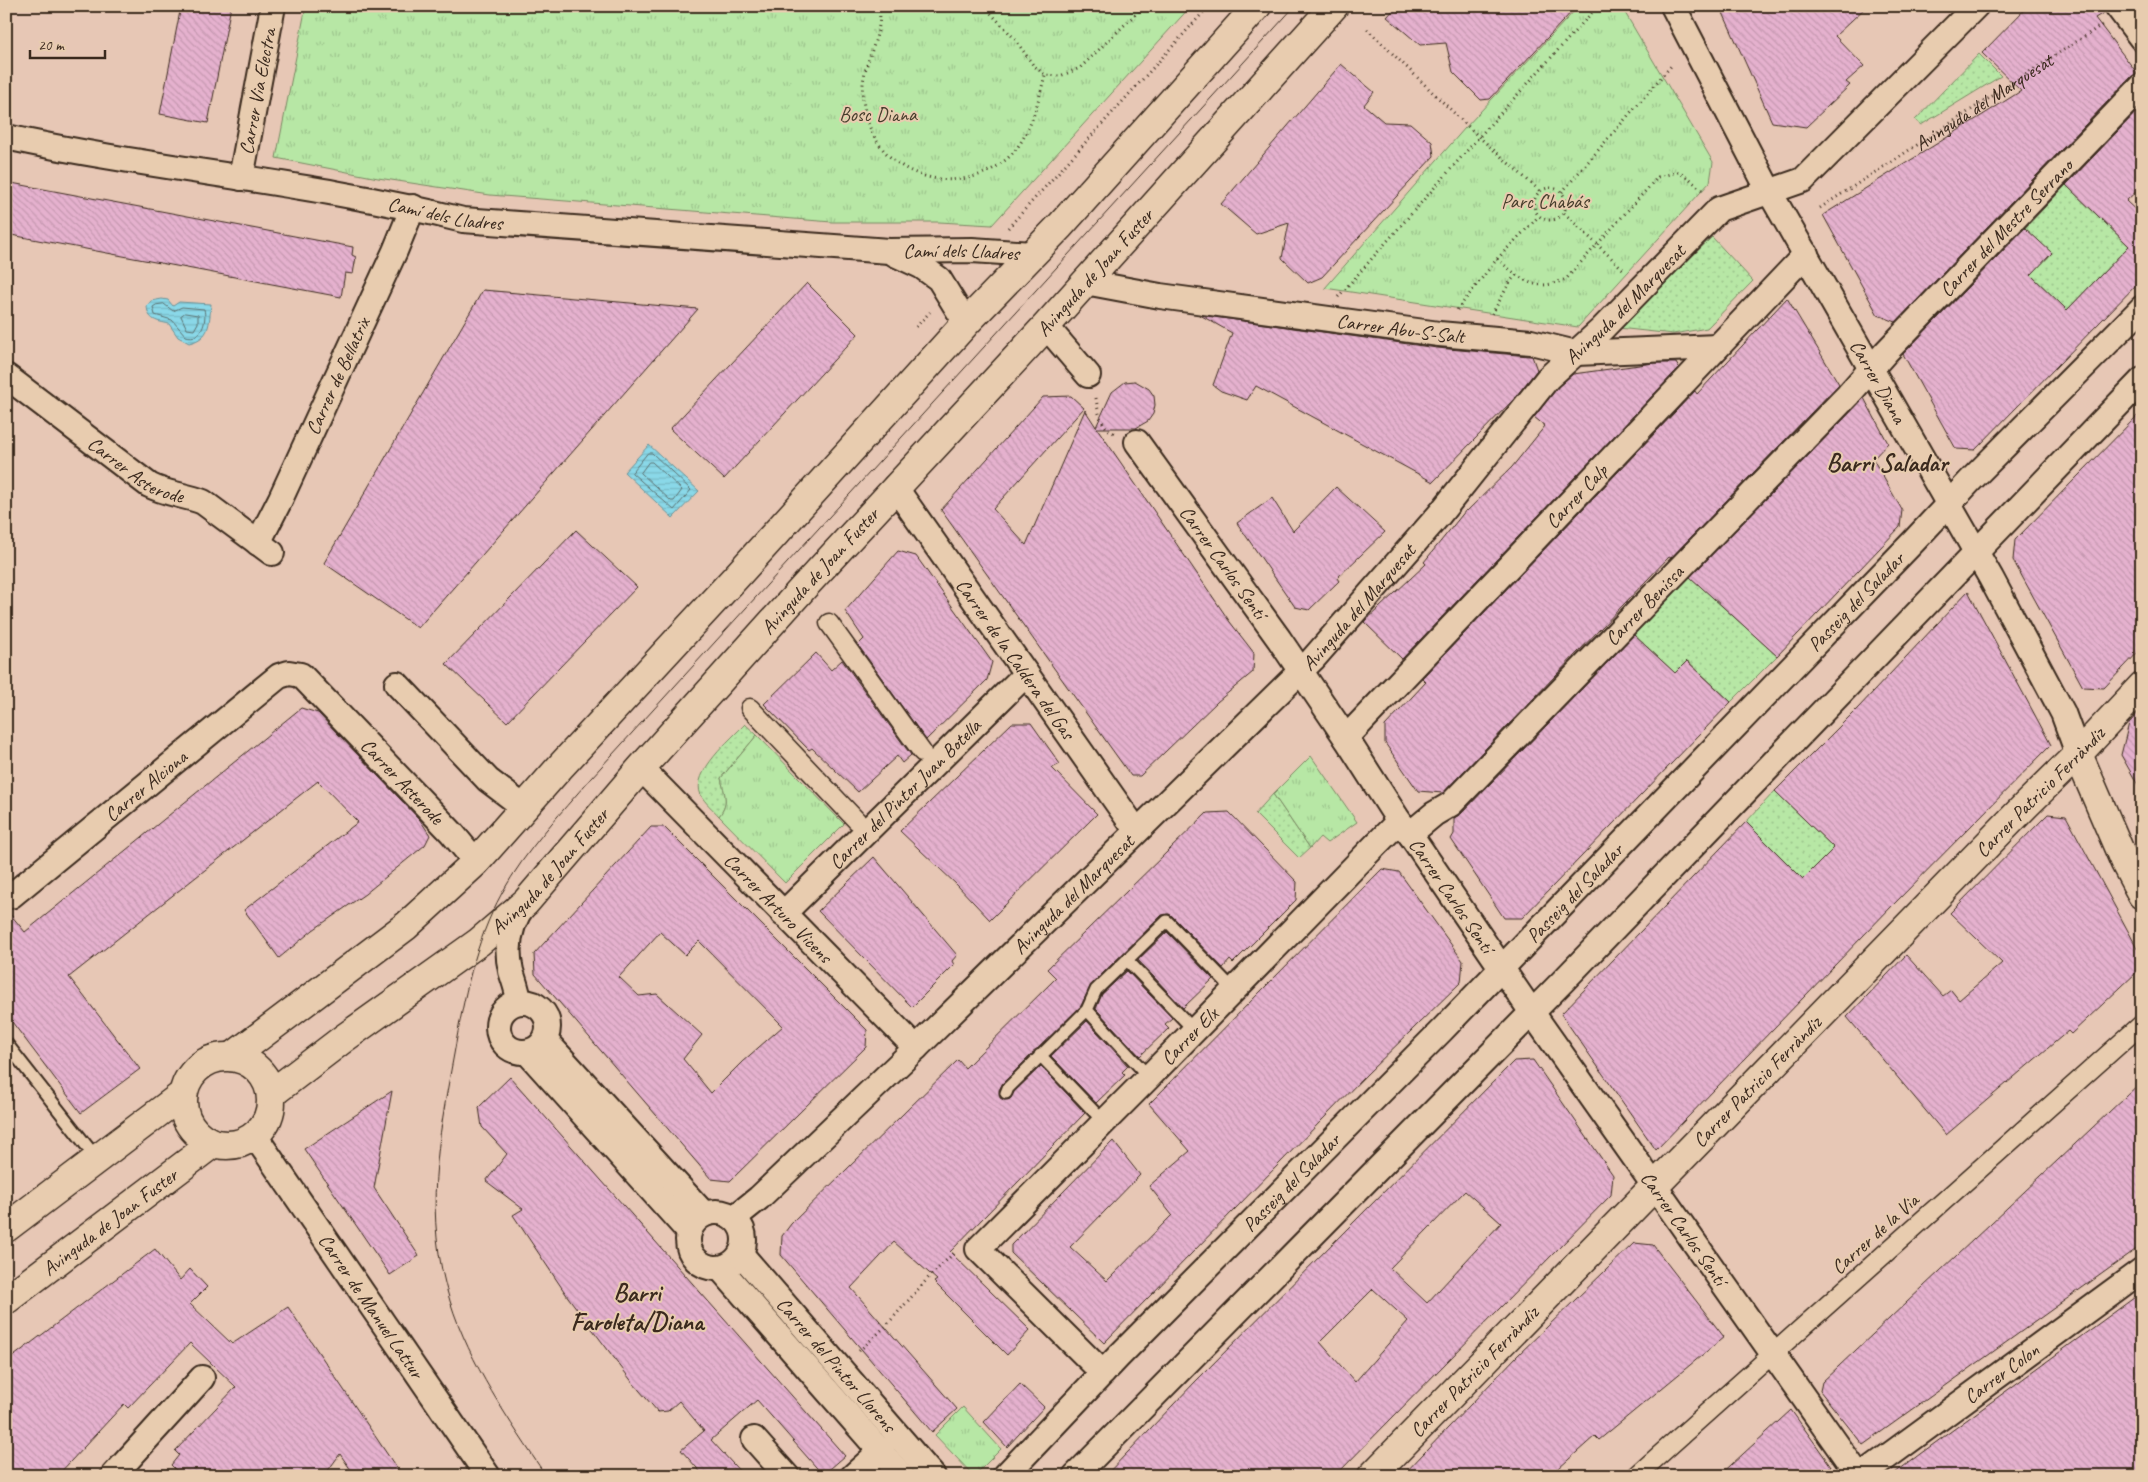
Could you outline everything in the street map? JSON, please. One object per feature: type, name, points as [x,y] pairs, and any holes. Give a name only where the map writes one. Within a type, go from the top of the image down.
[{"type":"main road","points":[[232,1057],[406,926],[476,862],[966,323],[1033,254],[1257,6]]},
{"type":"main road","name":"Avinguda de Joan Fuster","points":[[271,1094],[343,1039],[479,942],[526,902],[641,768],[895,487],[1046,326],[1334,6]]},
{"type":"main road","name":"Carrer Patricio Ferràndiz","points":[[1372,1476],[1654,1185],[2078,754],[2142,686]]},
{"type":"main road","name":"Carrer Diana","points":[[2078,754],[2110,830],[2142,895]]},
{"type":"main road","points":[[221,1057],[232,1057],[247,1061],[258,1068],[266,1079],[272,1104],[263,1128],[254,1136],[243,1143],[232,1145],[212,1144],[199,1136],[191,1127],[185,1115],[183,1094],[189,1078],[198,1068],[209,1061],[221,1057]]},
{"type":"main road","points":[[6,1228],[183,1094]]},
{"type":"main road","name":"Avinguda de Joan Fuster","points":[[6,1300],[212,1144]]},
{"type":"street","name":"Carrer Via Electra","points":[[241,178],[273,6]]},
{"type":"street","name":"Carrer Diana","points":[[1673,6],[1769,191],[1976,554],[1992,578],[2063,713],[2078,754]]},
{"type":"street","name":"Avinguda del Marquesat","points":[[734,1218],[759,1198],[916,1048],[1136,830],[1313,659],[1420,538],[1548,378],[1602,329],[1719,209],[1804,180],[1976,6]]},
{"type":"street","name":"Carrer del Mestre Serrano","points":[[1871,369],[2142,86]]},
{"type":"street","name":"Camí dels Lladres","points":[[6,136],[188,170],[413,207],[472,220],[889,251],[972,250],[1033,254]]},
{"type":"street","name":"Carrer de Bellatrix","points":[[265,548],[280,500],[399,244],[413,207]]},
{"type":"street","name":"Camí dels Lladres","points":[[889,251],[921,266],[939,279],[966,323]]},
{"type":"street","name":"Carrer Calp","points":[[1346,738],[1806,254]]},
{"type":"street","name":"Carrer Abu-S-Salt","points":[[1085,282],[1179,299],[1440,334],[1531,342],[1576,353],[1717,347]]},
{"type":"street","name":"Passeig del Saladar","points":[[1005,1476],[1103,1373],[1501,968],[1908,548],[1948,504],[2142,308]]},
{"type":"street","points":[[1046,326],[1088,375]]},
{"type":"street","name":"Carrer Benissa","points":[[1405,828],[1451,804],[1848,395],[1871,369]]},
{"type":"street","name":"Carrer Asterode","points":[[6,376],[148,485],[170,494],[204,502],[265,548]]},
{"type":"street","points":[[1075,1476],[1976,554],[2142,380]]},
{"type":"street","name":"Carrer Carlos Sentí","points":[[1137,442],[1300,670],[1405,828],[1531,1011],[1860,1476]]},
{"type":"street","name":"Carrer de la Caldera del Gas","points":[[895,487],[1136,830]]},
{"type":"street","points":[[829,623],[922,752]]},
{"type":"street","name":"Carrer Asterode","points":[[279,676],[289,673],[301,674],[452,833],[476,862]]},
{"type":"street","name":"Carrer del Pintor Juan Botella","points":[[783,914],[1026,674]]},
{"type":"street","name":"Carrer Alciona","points":[[12,896],[279,676]]},
{"type":"street","points":[[397,684],[488,780],[524,808]]},
{"type":"street","points":[[750,708],[857,821]]},
{"type":"street","name":"Carrer Arturo Vicens","points":[[641,768],[916,1048]]},
{"type":"street","name":"Carrer Elx","points":[[970,1248],[1104,1122],[1233,990],[1405,828]]},
{"type":"street","points":[[519,1001],[511,969],[509,942],[514,918],[526,902]]},
{"type":"street","points":[[519,1001],[538,1005],[549,1021],[549,1031],[536,1046],[517,1052],[501,1040],[498,1031],[498,1021],[502,1012],[510,1005],[519,1001]]},
{"type":"street","name":"Carrer de la Via","points":[[1636,1476],[2142,1024]]},
{"type":"street","points":[[536,1046],[704,1214]]},
{"type":"street","points":[[536,1046],[689,1232]]},
{"type":"street","name":"Carrer de Manuel Lattur","points":[[254,1136],[488,1476]]},
{"type":"street","points":[[720,1212],[734,1218],[744,1235],[744,1244],[740,1254],[734,1261],[720,1268],[704,1265],[692,1255],[688,1248],[689,1232],[697,1218],[704,1214],[720,1212]]},
{"type":"street","points":[[970,1248],[1103,1373]]},
{"type":"street","name":"Carrer del Pintor Llorens","points":[[740,1254],[933,1476]]},
{"type":"street","name":"Carrer del Pintor Llorens","points":[[720,1268],[882,1450],[902,1476]]},
{"type":"street","name":"Carrer Colon","points":[[1860,1476],[2142,1270]]},
{"type":"street","points":[[113,1476],[202,1378]]},
{"type":"street","points":[[754,1439],[787,1476]]},
{"type":"street","points":[[853,1476],[882,1450]]},
{"type":"lane","points":[[1006,1094],[1008,1088],[1087,1010],[1096,990],[1167,921],[1233,990]]},
{"type":"lane","points":[[1127,960],[1194,1030]]},
{"type":"lane","points":[[1087,1010],[1149,1077]]},
{"type":"lane","points":[[6,1043],[97,1159]]},
{"type":"lane","points":[[1040,1055],[1104,1122]]},
{"type":"path","points":[[879,6],[875,44],[862,85],[864,105],[868,124],[876,142],[886,154],[913,173],[930,179],[966,178],[994,167],[1011,154],[1022,140],[1031,121],[1046,75]]},
{"type":"path","points":[[984,6],[1015,39],[1033,66],[1046,75],[1060,76],[1080,68],[1144,6]]},
{"type":"path","points":[[1005,230],[1209,6]]},
{"type":"path","points":[[1338,297],[1598,6]]},
{"type":"path","name":"Avinguda del Marquesat","points":[[1820,208],[2131,20]]},
{"type":"path","points":[[1367,29],[1479,137],[1540,191]]},
{"type":"path","points":[[1562,192],[1671,66]]},
{"type":"path","points":[[1497,259],[1522,280],[1534,285],[1566,279],[1595,244],[1658,177],[1671,173],[1678,172],[1690,179],[1719,209]]},
{"type":"path","points":[[1551,187],[1562,192],[1567,202],[1564,213],[1555,220],[1544,219],[1539,216],[1534,203],[1540,191],[1551,187]]},
{"type":"path","points":[[1564,213],[1631,276]]},
{"type":"path","points":[[1455,313],[1497,259],[1539,216]]},
{"type":"path","points":[[1490,318],[1510,282],[1516,275]]},
{"type":"path","points":[[916,327],[932,310]]},
{"type":"path","points":[[1088,375],[1093,384],[1097,410],[1105,427],[1112,433],[1137,442]]},
{"type":"path","points":[[859,1351],[885,1327],[948,1258],[970,1248]]},
{"type":"green space","name":"Bosc Diana","points":[[306,6],[1191,6],[992,225],[939,222],[832,222],[490,195],[378,178],[276,158]]},
{"type":"green space","name":"Parc Chabás","points":[[1579,6],[1621,6],[1713,162],[1710,182],[1578,327],[1325,288],[1465,128]]},
{"type":"green space","points":[[1979,54],[2001,76],[1921,125],[1915,120]]},
{"type":"green space","points":[[2066,185],[2129,246],[2067,310],[2031,275],[2051,253],[2025,228]]},
{"type":"green space","points":[[1712,237],[1753,281],[1707,328],[1673,334],[1618,328]]},
{"type":"green space","points":[[1688,575],[1777,656],[1731,702],[1688,661],[1675,673],[1632,633]]},
{"type":"green space","points":[[745,724],[757,735],[721,778],[725,802],[719,816],[701,795],[699,786],[701,777],[714,756]]},
{"type":"green space","points":[[757,735],[844,824],[785,883],[719,816],[725,802],[721,778]]},
{"type":"green space","points":[[1311,756],[1357,822],[1327,843],[1320,837],[1310,848],[1273,794]]},
{"type":"green space","points":[[1775,791],[1834,848],[1803,879],[1746,822]]},
{"type":"green space","points":[[1273,794],[1310,848],[1299,858],[1255,814]]},
{"type":"green space","points":[[963,1407],[1001,1449],[974,1476],[935,1435]]},
{"type":"water","points":[[168,300],[173,306],[179,302],[211,304],[208,329],[196,341],[189,343],[178,337],[169,324],[157,321],[149,315],[147,306],[151,301]]},
{"type":"water","points":[[649,445],[699,491],[673,518],[624,472]]},
{"type":"building","points":[[181,6],[231,6],[208,123],[160,114]]},
{"type":"building","points":[[1397,6],[1577,6],[1490,99],[1481,100],[1453,72],[1446,43],[1420,45],[1387,17]]},
{"type":"building","points":[[1720,6],[1867,6],[1835,36],[1864,66],[1846,82],[1850,85],[1806,127],[1772,122]]},
{"type":"building","points":[[2028,6],[2104,6],[2105,12],[2095,18],[2137,73],[2132,76],[1896,322],[1878,315],[1823,215],[2021,91],[1982,53]]},
{"type":"building","points":[[1341,64],[1374,92],[1364,105],[1384,122],[1410,123],[1432,142],[1434,156],[1322,277],[1308,283],[1282,258],[1289,223],[1256,234],[1221,204]]},
{"type":"building","points":[[2142,106],[2142,186],[2126,201],[2142,216],[2142,279],[1975,450],[1956,449],[1903,354],[2025,228],[2052,253],[2031,275],[2067,310],[2129,246],[2066,185]]},
{"type":"building","points":[[6,182],[353,247],[352,255],[356,257],[353,274],[345,273],[341,297],[6,234]]},
{"type":"building","points":[[807,283],[858,334],[724,479],[670,429]]},
{"type":"building","points":[[483,290],[698,309],[418,628],[324,563]]},
{"type":"building","points":[[1787,298],[1839,384],[1671,558],[1669,557],[1443,793],[1418,791],[1385,743],[1385,726],[1426,682],[1422,678],[1695,391],[1697,394]]},
{"type":"building","points":[[1200,315],[1437,348],[1532,356],[1537,370],[1514,399],[1433,482],[1256,386],[1247,400],[1221,391],[1213,385],[1232,333]]},
{"type":"building","points":[[1654,363],[1676,363],[1679,368],[1402,659],[1364,622],[1426,564],[1424,562],[1466,510],[1512,467],[1545,426],[1534,417],[1558,387],[1573,374]]},
{"type":"building","points":[[1135,381],[1149,389],[1154,396],[1153,414],[1148,421],[1136,428],[1097,428],[1230,622],[1254,653],[1253,672],[1217,702],[1140,776],[1131,776],[941,510],[1043,397],[1071,396],[1084,408],[993,509],[1026,545],[1085,410],[1096,427],[1112,392],[1125,382]]},
{"type":"building","points":[[1864,398],[1888,443],[1873,459],[1902,510],[1900,527],[1777,656],[1690,577]]},
{"type":"building","points":[[2142,411],[2142,648],[2104,688],[2083,687],[2013,560],[2015,540]]},
{"type":"building","points":[[1336,487],[1385,532],[1337,578],[1339,581],[1309,610],[1295,607],[1237,523],[1272,498],[1293,531]]},
{"type":"building","points":[[576,530],[637,587],[507,722],[446,664]]},
{"type":"building","points":[[898,551],[916,556],[992,662],[987,680],[926,740],[858,645],[864,639],[845,611]]},
{"type":"building","points":[[1968,591],[2051,745],[1656,1150],[1561,1014],[1746,822],[1803,879],[1834,848],[1775,791],[1858,708]]},
{"type":"building","points":[[1634,635],[1675,673],[1687,661],[1731,702],[1522,918],[1504,918],[1451,839],[1454,834],[1454,818],[1461,814]]},
{"type":"building","points":[[816,653],[831,670],[842,660],[911,755],[902,763],[897,756],[858,792],[812,748],[809,750],[764,704]]},
{"type":"building","points":[[301,708],[318,713],[420,820],[430,835],[425,845],[365,894],[313,930],[279,958],[244,910],[358,822],[318,781],[69,977],[140,1069],[81,1113],[6,1014],[6,909],[25,932]]},
{"type":"building","points":[[2142,709],[2142,792],[2121,755],[2129,723]]},
{"type":"building","points":[[1012,723],[1031,723],[1060,764],[1052,768],[1097,814],[990,920],[957,885],[900,831]]},
{"type":"building","points":[[1229,812],[1297,882],[1296,900],[1233,963],[1230,960],[1223,968],[1172,916],[1169,914],[1162,915],[1091,985],[1081,1006],[1003,1083],[999,1090],[1000,1098],[1004,1100],[1010,1099],[1014,1092],[1041,1066],[1085,1113],[950,1252],[1030,1330],[1007,1355],[934,1282],[937,1280],[894,1242],[851,1288],[957,1409],[932,1432],[781,1255],[782,1236],[791,1224],[958,1060],[965,1068],[1056,978],[1047,969],[1207,813]]},
{"type":"building","points":[[2048,814],[2066,816],[2141,955],[2137,972],[2071,1034],[2068,1031],[1946,1135],[1847,1017],[1906,955],[1943,996],[1951,990],[1959,1000],[2002,963],[1950,913]]},
{"type":"building","points":[[651,827],[664,827],[867,1030],[866,1047],[730,1181],[711,1179],[535,974],[534,954]],"holes":[[[660,932],[685,955],[699,941],[783,1026],[742,1062],[711,1093],[683,1059],[702,1035],[657,994],[639,996],[619,977]]]},
{"type":"building","points":[[874,857],[957,955],[952,961],[954,965],[912,1007],[818,911]]},
{"type":"building","points":[[1382,869],[1399,872],[1463,961],[1461,982],[1366,1075],[1104,1343],[1011,1253],[1011,1245],[1113,1141],[1140,1175],[1070,1247],[1107,1281],[1172,1215],[1149,1186],[1190,1151],[1149,1104]]},
{"type":"building","points":[[1167,932],[1213,979],[1183,1008],[1138,960]]},
{"type":"building","points":[[1127,971],[1172,1018],[1165,1024],[1169,1028],[1140,1056],[1096,1009],[1102,994]]},
{"type":"building","points":[[1087,1021],[1128,1066],[1122,1072],[1125,1075],[1096,1103],[1051,1056]]},
{"type":"building","points":[[1533,1060],[1613,1175],[1611,1195],[1335,1476],[1105,1476],[1195,1382],[1514,1061]],"holes":[[[1465,1191],[1501,1223],[1427,1303],[1390,1268]],[[1373,1289],[1408,1321],[1355,1382],[1320,1342]]]},
{"type":"building","points":[[510,1077],[845,1456],[823,1475],[757,1400],[711,1440],[744,1476],[704,1476],[681,1450],[704,1431],[679,1401],[668,1411],[658,1412],[633,1383],[568,1297],[513,1215],[523,1209],[486,1181],[507,1154],[482,1127],[479,1107]]},
{"type":"building","points":[[2142,1081],[2142,1245],[1863,1445],[1820,1391],[1822,1382]]},
{"type":"building","points":[[392,1091],[374,1188],[419,1256],[390,1275],[304,1149]]},
{"type":"building","points":[[1634,1243],[1653,1245],[1724,1337],[1599,1440],[1595,1436],[1550,1476],[1402,1476],[1517,1356]]},
{"type":"building","points":[[155,1249],[180,1280],[190,1269],[207,1287],[190,1304],[232,1344],[288,1307],[402,1476],[355,1476],[340,1454],[324,1476],[182,1476],[171,1465],[179,1455],[175,1451],[236,1387],[190,1343],[128,1408],[124,1404],[57,1476],[6,1476],[6,1362]]},
{"type":"building","points":[[2142,1292],[2142,1476],[1891,1476],[1920,1454]]},
{"type":"building","points":[[1020,1384],[1044,1407],[1007,1447],[984,1422]]},
{"type":"building","points":[[1791,1410],[1831,1466],[1818,1476],[1719,1476]]},
{"type":"tram line","points":[[546,1476],[492,1392],[468,1347],[450,1301],[437,1238],[436,1178],[443,1117],[466,992],[477,952],[492,912],[511,877],[532,847],[591,778],[1295,6]]},
{"type":"district","name":"Barri Saladar","points":[[1887,463]]},
{"type":"district","name":"Barri Faroleta/Diana","points":[[637,1308]]}]
